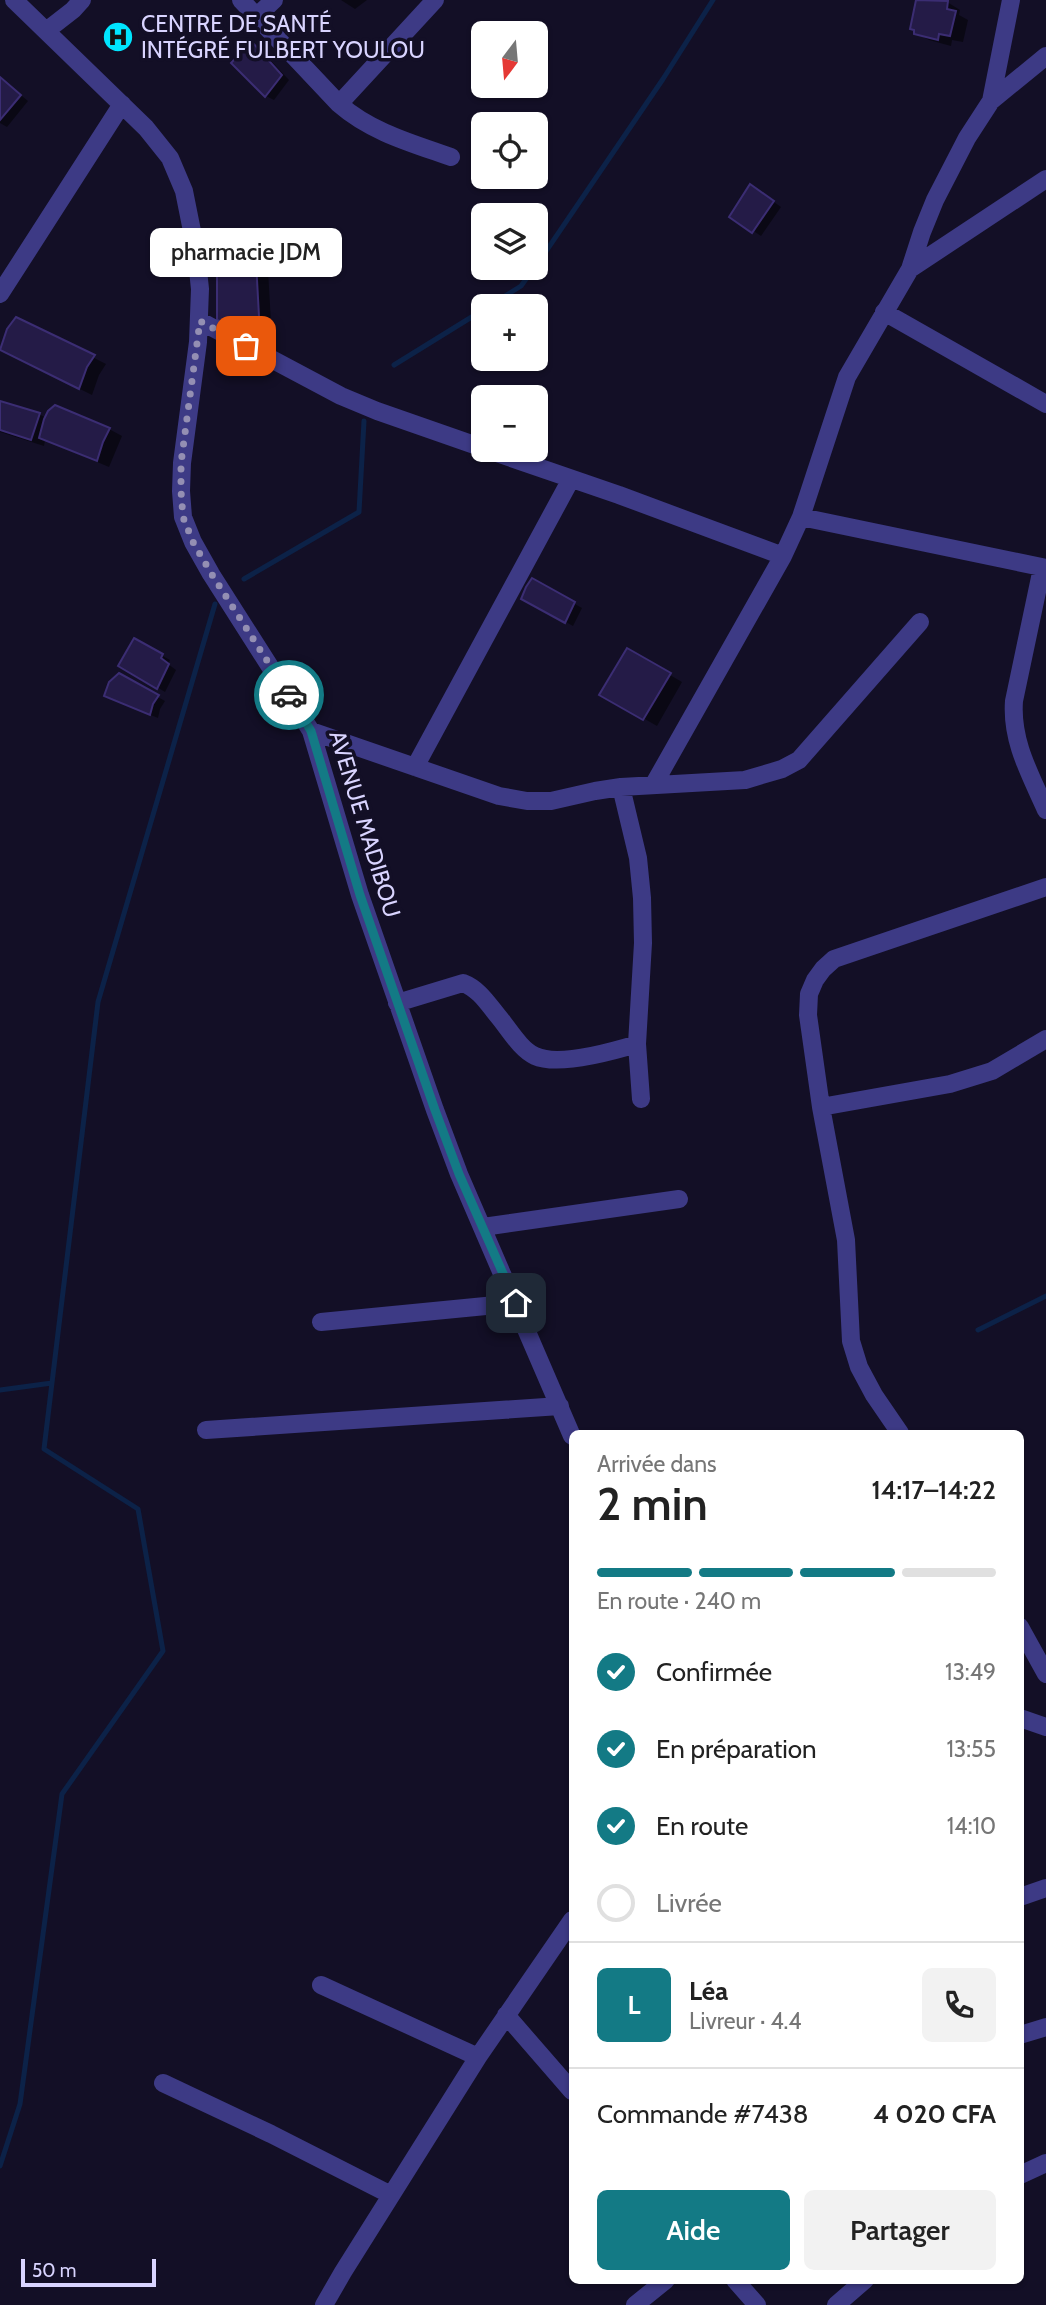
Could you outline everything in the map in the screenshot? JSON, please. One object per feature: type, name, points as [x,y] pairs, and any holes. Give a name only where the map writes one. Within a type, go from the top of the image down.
[{"type":"street","name":"AVENUE MADIBOU","points":[[14,0],[146,128],[170,158],[184,191],[197,251],[200,321],[181,463],[183,517],[193,542],[211,573],[311,731],[360,895],[445,1136],[570,1430]]},
{"type":"street","points":[[46,31],[82,0]]},
{"type":"street","points":[[241,0],[355,118],[386,134],[451,157]]},
{"type":"street","points":[[256,16],[274,0]]},
{"type":"street","points":[[339,104],[435,0]]},
{"type":"street","points":[[991,101],[1011,0]]},
{"type":"street","points":[[654,783],[783,556],[801,517],[847,377],[910,269],[935,200],[967,138],[991,101],[1046,56]]},
{"type":"street","points":[[0,294],[122,104]]},
{"type":"street","points":[[910,269],[1046,179]]},
{"type":"street","points":[[884,312],[1046,404]]},
{"type":"street","points":[[200,321],[341,396],[471,444]]},
{"type":"street","points":[[522,462],[783,556]]},
{"type":"street","points":[[415,767],[571,479]]},
{"type":"street","points":[[801,517],[1044,568],[1014,701],[1013,721],[1022,757],[1046,810]]},
{"type":"street","points":[[311,731],[499,796],[527,801],[551,801],[596,790],[654,783],[745,780],[782,769],[799,760],[920,622]]},
{"type":"street","points":[[621,787],[638,858],[642,898],[643,943],[637,1044],[641,1099]]},
{"type":"street","points":[[898,1430],[864,1376],[851,1340],[846,1240],[821,1107],[808,1015],[809,994],[815,980],[834,959],[1046,887]]},
{"type":"street","points":[[397,1003],[463,983],[478,991],[526,1050],[537,1057],[548,1059],[607,1054],[637,1044]]},
{"type":"street","points":[[821,1107],[950,1084],[992,1071],[1046,1039]]},
{"type":"street","points":[[483,1227],[679,1199]]},
{"type":"street","points":[[321,1322],[516,1303]]},
{"type":"street","points":[[206,1430],[560,1406]]},
{"type":"street","points":[[1024,1634],[1046,1674]]},
{"type":"street","points":[[1024,1719],[1046,1727]]},
{"type":"street","points":[[1024,1896],[1046,1888]]},
{"type":"street","points":[[324,2305],[478,2057],[569,1924]]},
{"type":"street","points":[[321,1985],[478,2057]]},
{"type":"street","points":[[506,2015],[569,2088]]},
{"type":"street","points":[[1024,2034],[1046,2027]]},
{"type":"street","points":[[163,2083],[391,2195]]},
{"type":"street","points":[[1024,2173],[1046,2163]]},
{"type":"street","points":[[635,2305],[661,2284]]},
{"type":"street","points":[[739,2284],[757,2305]]},
{"type":"street","points":[[836,2305],[860,2284]]},
{"type":"building","points":[[916,0],[948,1],[947,9],[956,11],[950,36],[939,34],[938,40],[914,34],[914,30],[910,29]]},
{"type":"building","points":[[251,41],[282,75],[265,97],[231,63]]},
{"type":"building","points":[[0,77],[21,95],[0,120]]},
{"type":"building","points":[[750,184],[774,201],[752,233],[729,217]]},
{"type":"building","points":[[256,261],[260,335],[217,320],[217,262]]},
{"type":"building","points":[[16,317],[95,355],[87,367],[79,389],[0,350],[7,329]]},
{"type":"building","points":[[0,401],[40,413],[31,440],[0,430]]},
{"type":"building","points":[[55,405],[110,428],[97,461],[39,438],[44,419]]},
{"type":"building","points":[[532,578],[575,602],[565,623],[521,599]]},
{"type":"building","points":[[134,638],[163,654],[161,658],[169,664],[157,689],[118,666]]},
{"type":"building","points":[[627,648],[671,673],[643,720],[599,695]]},
{"type":"building","points":[[119,673],[159,695],[150,715],[104,696],[109,682]]},
{"type":"waterway","points":[[548,248],[713,0]]},
{"type":"waterway","points":[[508,294],[525,280]]},
{"type":"waterway","points":[[394,365],[471,317]]},
{"type":"waterway","points":[[244,579],[359,512],[364,421]]},
{"type":"waterway","points":[[0,2166],[20,2104],[62,1794],[163,1651],[138,1509],[44,1449],[98,1002],[215,604]]},
{"type":"waterway","points":[[978,1330],[1046,1296]]},
{"type":"waterway","points":[[0,1390],[52,1383]]},
{"type":"way so far","points":[[246,346],[200,321],[181,463],[183,517],[193,542],[211,573],[289,695]]},
{"type":"place","name":"CENTRE DE SANTÉ INTÉGRÉ FULBERT YOULOU","points":[[118,37]]},
{"type":"place","name":"pharmacie JDM","points":[[246,346]]},
{"type":"route","points":[[289,695],[311,731],[360,895],[435,1110],[459,1174],[516,1303]]}]
